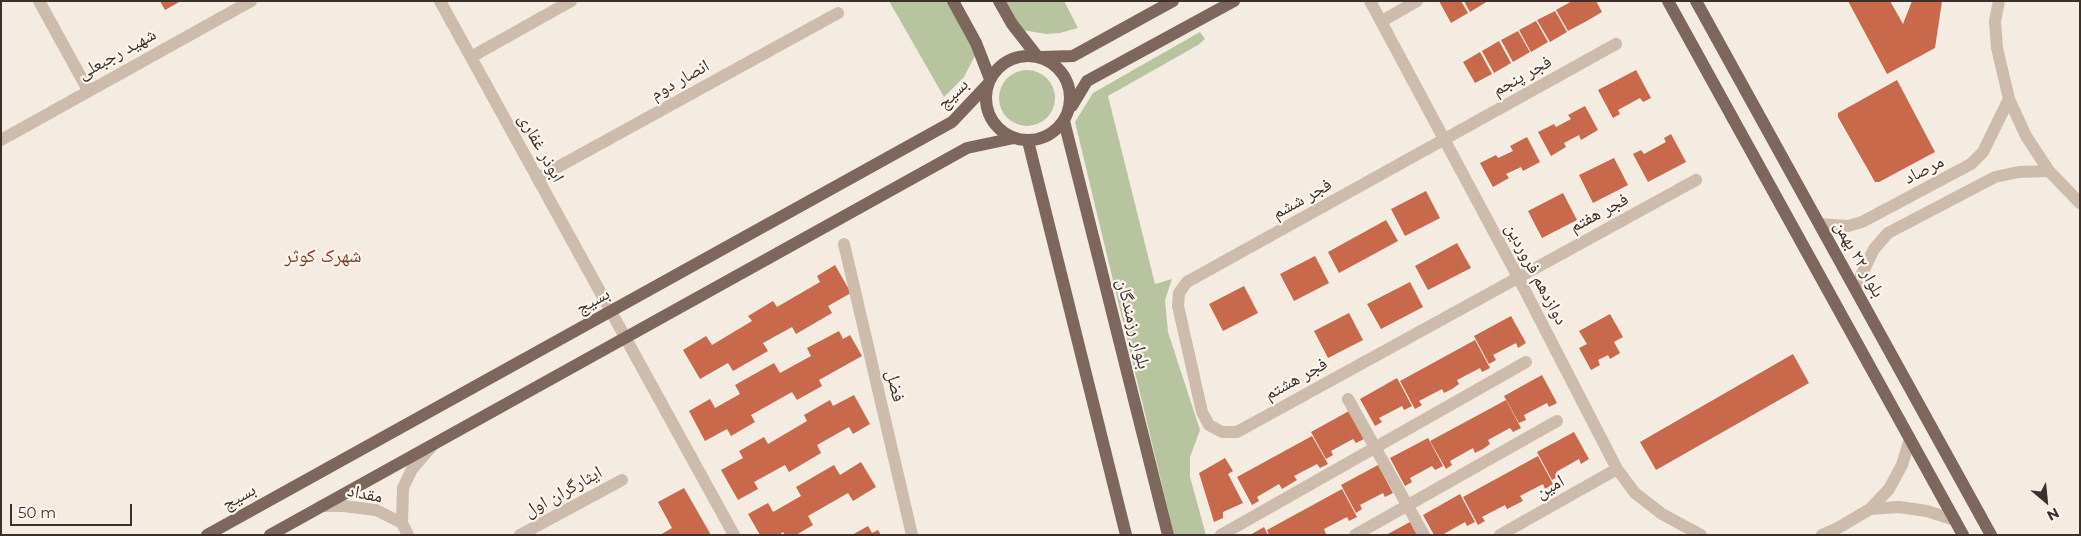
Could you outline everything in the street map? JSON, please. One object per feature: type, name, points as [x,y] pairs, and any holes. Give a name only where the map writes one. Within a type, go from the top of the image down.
[{"type":"main road","points":[[953,1],[976,43],[988,82]]},
{"type":"main road","points":[[999,1],[1012,24],[1039,56],[1056,65],[1066,78],[1071,94],[1066,116]]},
{"type":"main road","points":[[1014,138],[1000,130],[990,117],[985,101],[988,82],[998,67],[1010,59],[1023,55],[1073,56],[1173,1]]},
{"type":"main road","points":[[270,535],[967,148],[1014,138],[1028,140],[1042,138],[1054,132],[1087,81],[1234,1]]},
{"type":"main road","points":[[1668,1],[1963,535]]},
{"type":"main road","name":"بلوار ۲۲ بهمن","points":[[1696,1],[1991,535]]},
{"type":"main road","name":"بسیج","points":[[207,535],[952,122],[988,82]]},
{"type":"main road","name":"بلوار رزمندگان","points":[[1066,116],[1168,535]]},
{"type":"main road","points":[[1028,140],[1126,535]]},
{"type":"street","points":[[39,1],[88,90]]},
{"type":"street","name":"شهید رجبعلی","points":[[1,140],[251,1]]},
{"type":"street","name":"ابوذر غفاری","points":[[440,1],[624,338]]},
{"type":"street","points":[[471,56],[572,1]]},
{"type":"street","name":"دوازدهم فروردین","points":[[1370,1],[1518,276],[1617,469],[1635,493],[1662,514],[1701,535]]},
{"type":"street","points":[[1382,21],[1417,1]]},
{"type":"street","points":[[1999,1],[1995,21],[1997,48],[2009,98],[2026,136],[2049,170],[2080,203]]},
{"type":"street","name":"انصار دوم","points":[[538,178],[838,13]]},
{"type":"street","name":"فجر پنجم","points":[[1445,140],[1616,44]]},
{"type":"street","name":"مرصاد","points":[[1819,224],[1848,226],[1862,222],[1945,180],[1972,164],[1983,152],[2009,98]]},
{"type":"street","name":"فجر ششم","points":[[1179,293],[1187,282],[1445,140]]},
{"type":"street","points":[[1855,288],[1874,249],[1888,233],[1995,177],[2019,172],[2049,170]]},
{"type":"street","name":"فجر هفتم","points":[[1518,276],[1696,180]]},
{"type":"street","points":[[1945,180],[1954,198]]},
{"type":"street","name":"فضل","points":[[844,244],[912,535]]},
{"type":"street","name":"فجر هشتم","points":[[1179,293],[1178,306],[1202,412],[1209,425],[1222,432],[1236,432],[1518,276]]},
{"type":"street","points":[[624,338],[734,535]]},
{"type":"street","points":[[1221,535],[1526,362]]},
{"type":"street","points":[[1348,399],[1424,535]]},
{"type":"street","points":[[1355,535],[1557,421]]},
{"type":"street","points":[[1822,535],[1840,532],[1870,509],[1889,489],[1898,473],[1910,439]]},
{"type":"street","name":"مقداد","points":[[408,535],[402,523],[403,488],[412,468],[432,445]]},
{"type":"street","name":"امین","points":[[1500,535],[1617,469]]},
{"type":"street","name":"ایثارگران اول","points":[[520,535],[622,480]]},
{"type":"street","name":"مقداد","points":[[321,506],[376,510],[402,523]]},
{"type":"street","points":[[1870,509],[1899,507],[1928,511],[1955,520]]},
{"type":"green space","points":[[889,1],[951,1],[978,50],[964,77],[944,97]]},
{"type":"green space","points":[[1001,1],[1064,1],[1078,28],[1060,33],[1046,34],[1017,29]]},
{"type":"green space","points":[[1200,32],[1205,39],[1198,45],[1108,96],[1155,284],[1172,279],[1165,300],[1168,332],[1200,430],[1190,457],[1190,477],[1206,535],[1174,535],[1075,122],[1093,93]]},
{"type":"green space","points":[[1027,70],[1042,75],[1050,83],[1055,98],[1050,113],[1042,121],[1027,126],[1012,121],[1004,113],[999,98],[1004,83],[1012,75]]},
{"type":"building","points":[[160,1],[181,1],[165,10]]},
{"type":"building","points":[[1439,1],[1461,1],[1468,13],[1451,23]]},
{"type":"building","points":[[1464,1],[1488,1],[1470,12]]},
{"type":"building","points":[[1572,1],[1596,1],[1602,12],[1568,31],[1556,10]]},
{"type":"building","points":[[1848,1],[1890,1],[1903,24],[1912,1],[1942,1],[1935,48],[1887,74]]},
{"type":"building","points":[[1555,11],[1567,32],[1550,42],[1537,20]]},
{"type":"building","points":[[1536,21],[1548,42],[1531,52],[1519,30]]},
{"type":"building","points":[[1518,31],[1530,52],[1513,62],[1501,40]]},
{"type":"building","points":[[1499,41],[1511,63],[1494,73],[1482,51]]},
{"type":"building","points":[[1480,52],[1492,74],[1475,83],[1463,62]]},
{"type":"building","points":[[1636,70],[1651,98],[1643,102],[1640,98],[1618,110],[1620,114],[1613,118],[1598,90]]},
{"type":"building","points":[[1897,80],[1935,152],[1879,182],[1875,182],[1838,117],[1838,113]]},
{"type":"building","points":[[1585,106],[1598,130],[1581,140],[1579,135],[1564,143],[1566,147],[1551,156],[1538,132],[1554,124],[1556,127],[1571,119],[1568,115]]},
{"type":"building","points":[[1671,134],[1686,162],[1648,182],[1633,154],[1641,150],[1644,154],[1666,142],[1664,138]]},
{"type":"building","points":[[1527,137],[1540,162],[1523,171],[1521,167],[1506,174],[1509,178],[1493,187],[1480,163],[1496,155],[1498,158],[1513,151],[1510,146]]},
{"type":"building","points":[[1614,158],[1628,185],[1593,203],[1579,175]]},
{"type":"building","points":[[1426,191],[1440,218],[1405,236],[1391,209]]},
{"type":"building","points":[[1563,193],[1577,220],[1542,238],[1528,211]]},
{"type":"building","points":[[1386,220],[1398,241],[1339,273],[1328,252]]},
{"type":"building","points":[[1457,243],[1471,268],[1428,290],[1415,266]]},
{"type":"building","points":[[1315,256],[1329,283],[1294,301],[1280,274]]},
{"type":"building","points":[[835,265],[851,293],[828,306],[832,313],[796,334],[792,327],[763,343],[768,351],[733,371],[728,363],[700,379],[683,350],[706,336],[712,345],[752,321],[748,316],[773,301],[777,307],[820,282],[817,276]]},
{"type":"building","points":[[1410,282],[1423,307],[1381,329],[1367,304]]},
{"type":"building","points":[[1244,286],[1258,313],[1223,331],[1209,304]]},
{"type":"building","points":[[1349,313],[1363,340],[1328,358],[1314,331]]},
{"type":"building","points":[[1610,314],[1623,337],[1614,342],[1620,353],[1610,359],[1608,355],[1598,360],[1600,365],[1591,370],[1579,348],[1587,344],[1579,331]]},
{"type":"building","points":[[1511,316],[1526,343],[1518,348],[1516,343],[1493,355],[1496,360],[1489,364],[1474,336]]},
{"type":"building","points":[[839,331],[843,339],[850,335],[862,356],[819,380],[822,386],[797,400],[792,392],[751,415],[755,422],[731,436],[727,429],[705,441],[689,411],[710,399],[715,408],[740,394],[735,385],[774,363],[780,373],[811,356],[807,348]]},
{"type":"building","points":[[1475,340],[1490,368],[1482,372],[1480,368],[1457,380],[1459,384],[1452,389],[1444,393],[1442,389],[1419,401],[1422,405],[1415,409],[1400,381]]},
{"type":"building","points":[[1793,354],[1809,383],[1656,470],[1640,442]]},
{"type":"building","points":[[1542,375],[1557,403],[1549,407],[1547,403],[1524,415],[1526,420],[1519,423],[1504,396]]},
{"type":"building","points":[[1397,378],[1412,406],[1404,410],[1402,406],[1379,418],[1382,422],[1375,426],[1360,399]]},
{"type":"building","points":[[854,395],[870,424],[853,434],[849,427],[817,445],[821,453],[789,472],[785,465],[754,482],[758,489],[738,500],[721,470],[743,458],[739,451],[764,437],[768,444],[807,421],[804,415],[830,400],[833,406]]},
{"type":"building","points":[[1506,400],[1521,428],[1513,432],[1510,428],[1488,440],[1490,444],[1475,453],[1473,448],[1450,461],[1452,465],[1446,469],[1430,441]]},
{"type":"building","points":[[1349,411],[1364,439],[1356,443],[1353,439],[1331,451],[1333,455],[1326,459],[1311,432]]},
{"type":"building","points":[[1574,432],[1589,459],[1581,464],[1579,459],[1556,472],[1559,476],[1552,480],[1537,452]]},
{"type":"building","points":[[1312,436],[1328,464],[1320,468],[1317,464],[1294,476],[1297,480],[1282,489],[1279,484],[1257,497],[1259,501],[1252,505],[1237,477]]},
{"type":"building","points":[[1428,438],[1443,466],[1435,470],[1432,466],[1410,478],[1412,482],[1405,486],[1390,458]]},
{"type":"building","points":[[1538,456],[1553,484],[1545,489],[1543,484],[1520,496],[1523,501],[1507,509],[1505,505],[1482,517],[1485,521],[1478,525],[1463,497]]},
{"type":"building","points":[[1225,458],[1233,471],[1228,474],[1243,503],[1223,512],[1223,518],[1214,522],[1199,473]]},
{"type":"building","points":[[861,462],[876,487],[853,501],[848,493],[808,516],[813,525],[796,535],[785,535],[783,532],[779,535],[760,535],[748,514],[768,503],[773,512],[801,496],[796,487],[834,465],[840,475]]},
{"type":"building","points":[[1378,465],[1393,493],[1385,497],[1383,493],[1360,505],[1362,509],[1356,513],[1341,485]]},
{"type":"building","points":[[684,488],[711,535],[660,535],[672,528],[658,502]]},
{"type":"building","points":[[1342,489],[1357,517],[1349,521],[1347,517],[1324,529],[1326,534],[1324,535],[1269,535],[1267,530]]},
{"type":"building","points":[[1460,494],[1475,522],[1467,526],[1465,522],[1442,535],[1434,535],[1423,515]]},
{"type":"building","points":[[1410,522],[1417,535],[1386,535]]},
{"type":"building","points":[[868,526],[872,533],[878,530],[881,535],[852,535]]},
{"type":"building","points":[[1264,527],[1268,535],[1250,535]]},
{"type":"district","name":"شهرک کوثر","points":[[323,256]]}]
